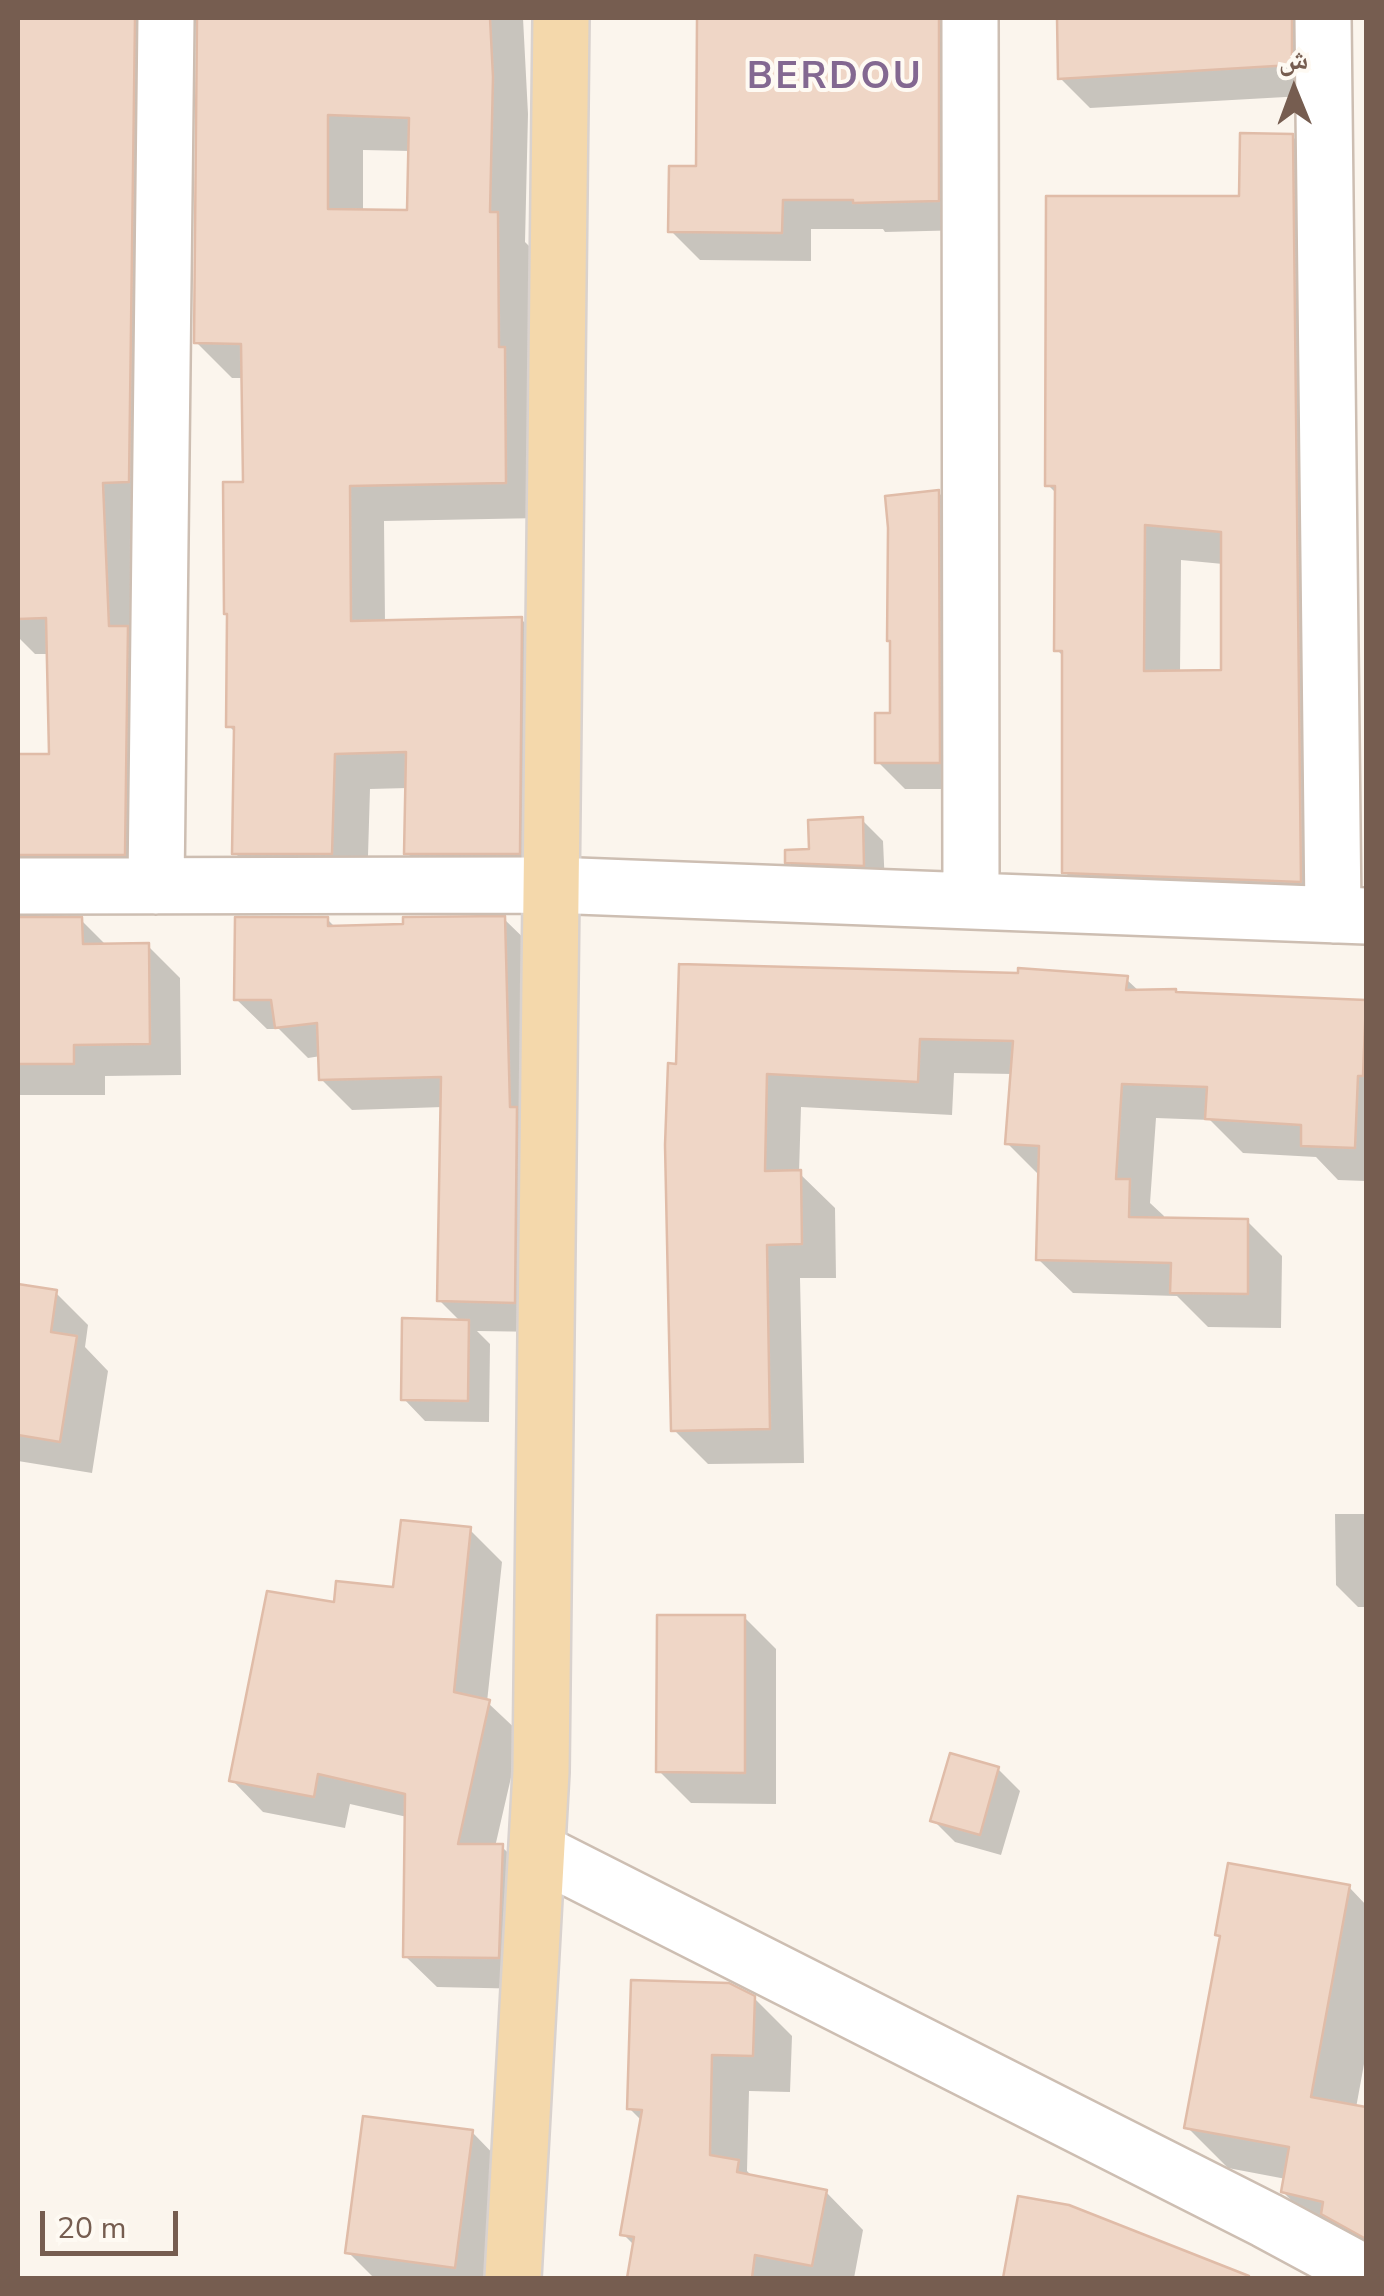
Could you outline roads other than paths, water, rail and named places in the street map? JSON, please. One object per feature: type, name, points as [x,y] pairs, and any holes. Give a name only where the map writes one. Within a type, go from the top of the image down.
[{"type":"main road","points":[[513,2278],[541,1772],[560,18]]},
{"type":"street","points":[[156,886],[166,18]]},
{"type":"street","points":[[970,18],[970,901]]},
{"type":"street","points":[[18,886],[551,885],[1350,916],[1323,18]]},
{"type":"street","points":[[537,1851],[1366,2274]]},
{"type":"district","name":"BERDOU","points":[[835,79]]}]
